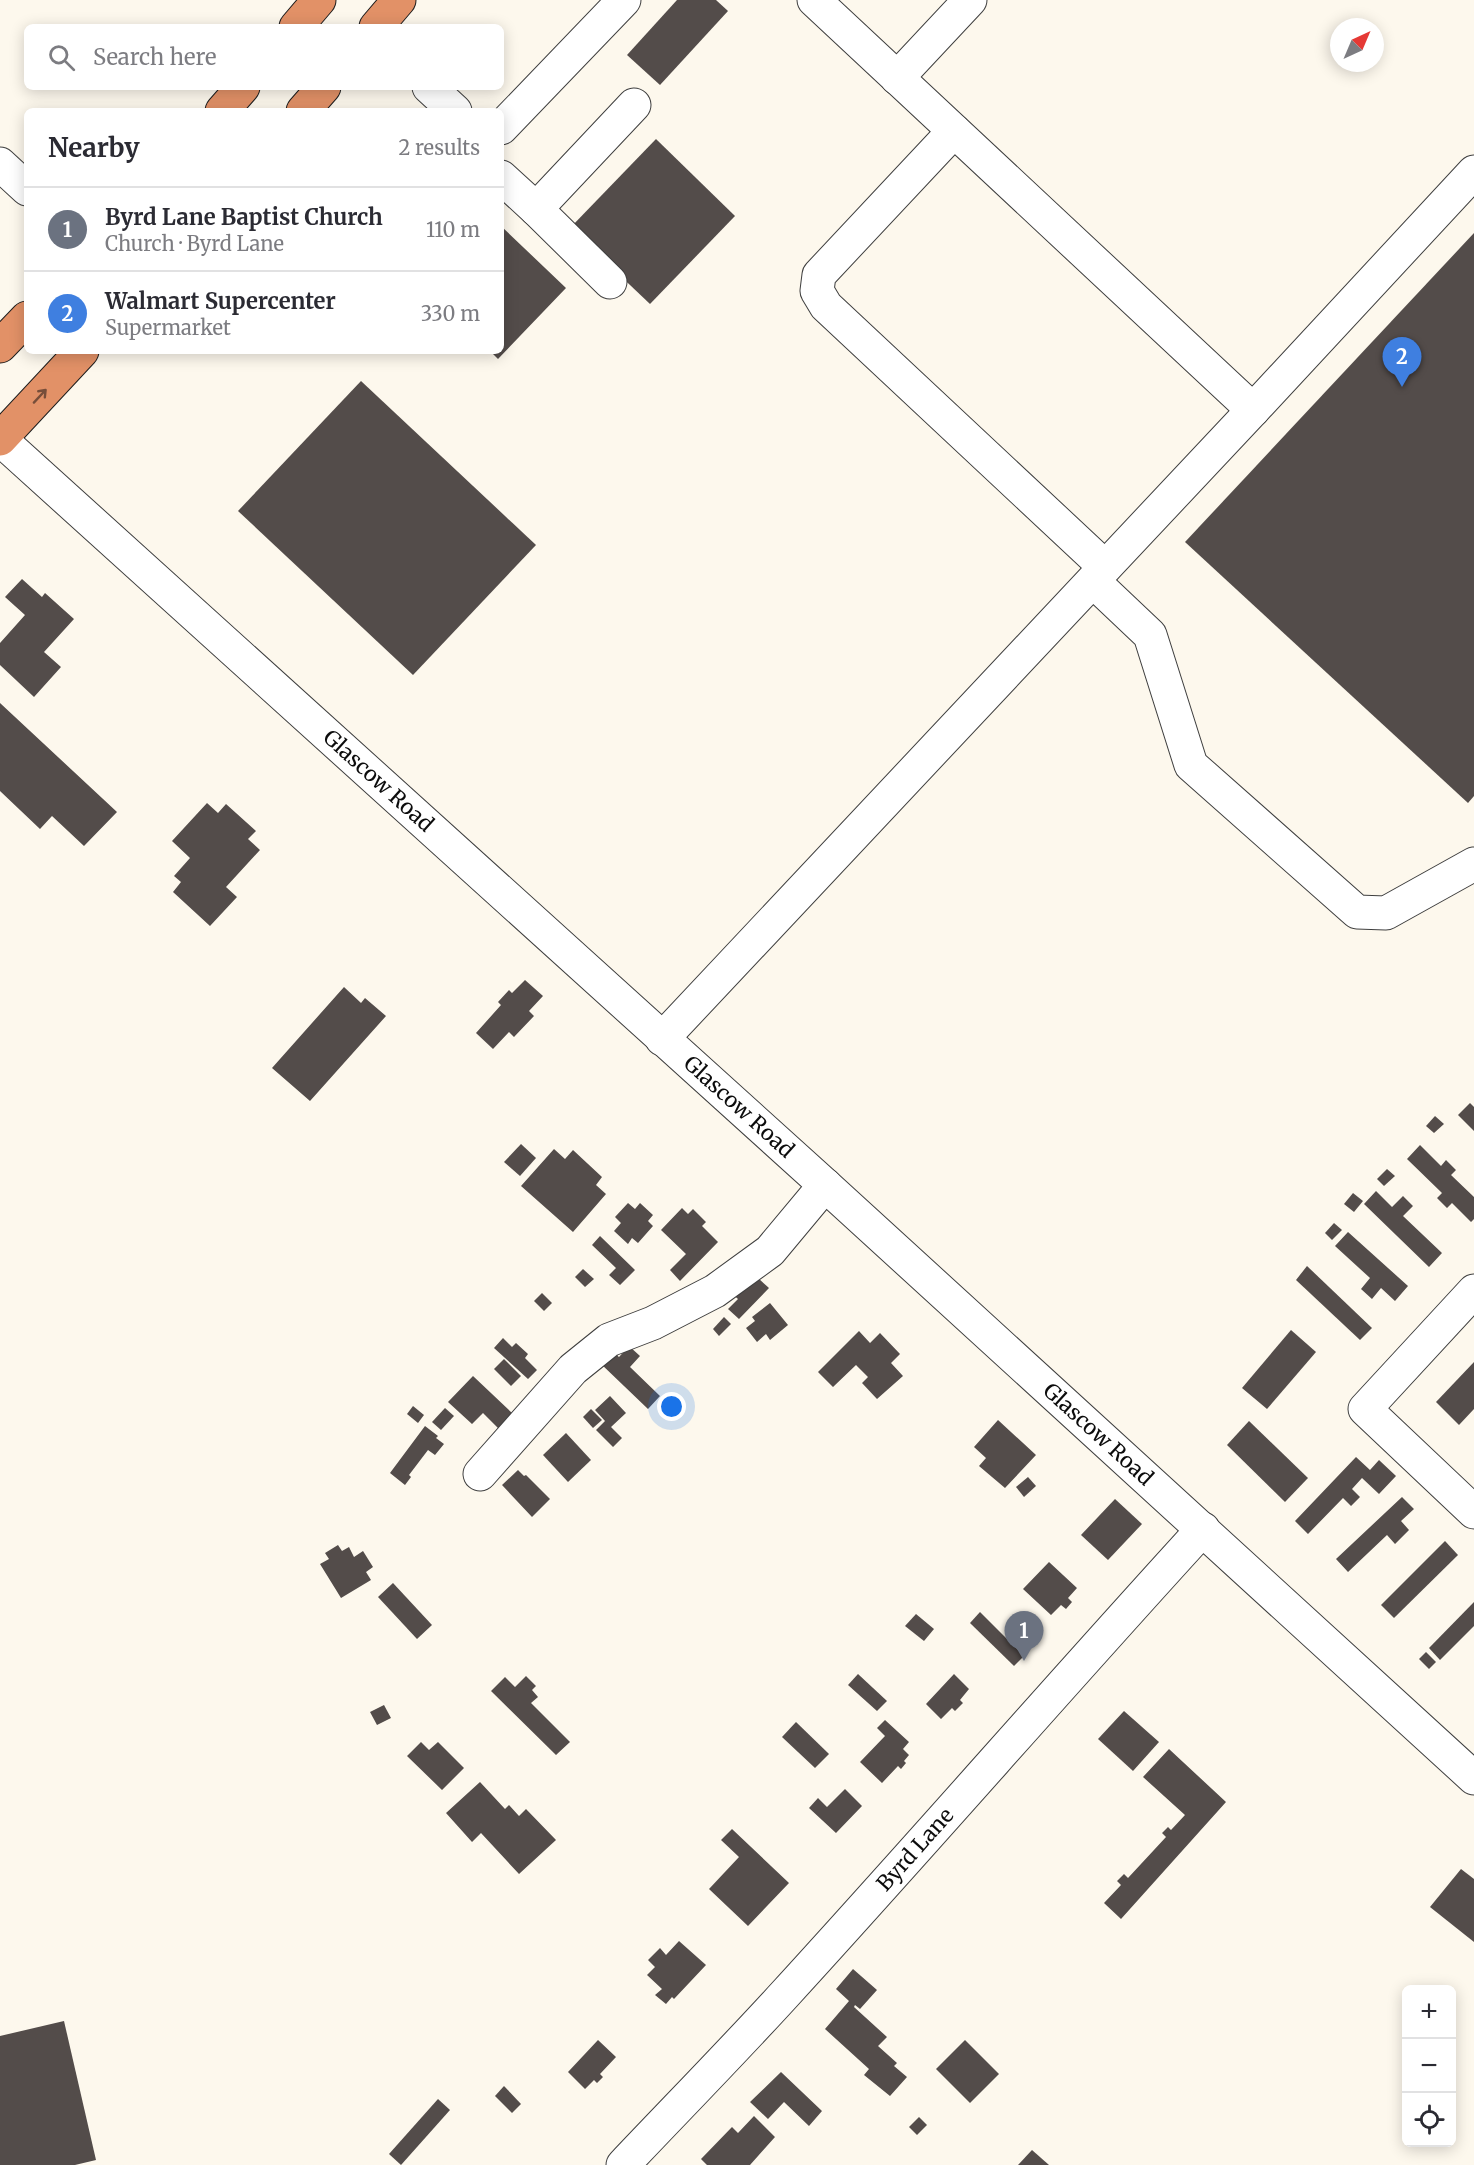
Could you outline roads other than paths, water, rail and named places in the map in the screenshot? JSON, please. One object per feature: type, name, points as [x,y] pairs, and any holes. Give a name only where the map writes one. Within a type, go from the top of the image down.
[{"type":"highway","points":[[299,24],[319,0]]},
{"type":"highway","points":[[379,24],[399,0]]},
{"type":"highway","points":[[225,108],[240,90]]},
{"type":"highway","points":[[306,108],[321,90]]},
{"type":"highway","points":[[0,346],[24,321]]},
{"type":"highway","points":[[0,439],[79,354]]},
{"type":"street","points":[[504,125],[624,0]]},
{"type":"street","points":[[814,0],[1253,410]]},
{"type":"street","points":[[897,78],[970,0]]},
{"type":"street","points":[[432,90],[452,108]]},
{"type":"street","points":[[536,209],[634,105]]},
{"type":"street","points":[[954,131],[819,275],[817,291],[826,306],[1099,574],[1150,634],[1191,765],[1357,912],[1386,913],[1474,864]]},
{"type":"street","points":[[0,164],[24,186]]},
{"type":"street","points":[[662,1039],[1474,172]]},
{"type":"street","points":[[504,180],[610,282]]},
{"type":"street","name":"Glascow Road","points":[[0,439],[825,1185],[1474,1778]]},
{"type":"street","points":[[480,1474],[573,1369],[609,1340],[653,1323],[715,1291],[770,1251],[825,1185]]},
{"type":"street","points":[[1474,1291],[1365,1409],[1474,1512]]},
{"type":"street","name":"Byrd Lane","points":[[623,2165],[792,1986],[1203,1529]]},
{"type":"place","name":"Walmart Supercenter","points":[[1402,387]]},
{"type":"place","name":"Byrd Lane Baptist Church","points":[[1024,1661]]}]
